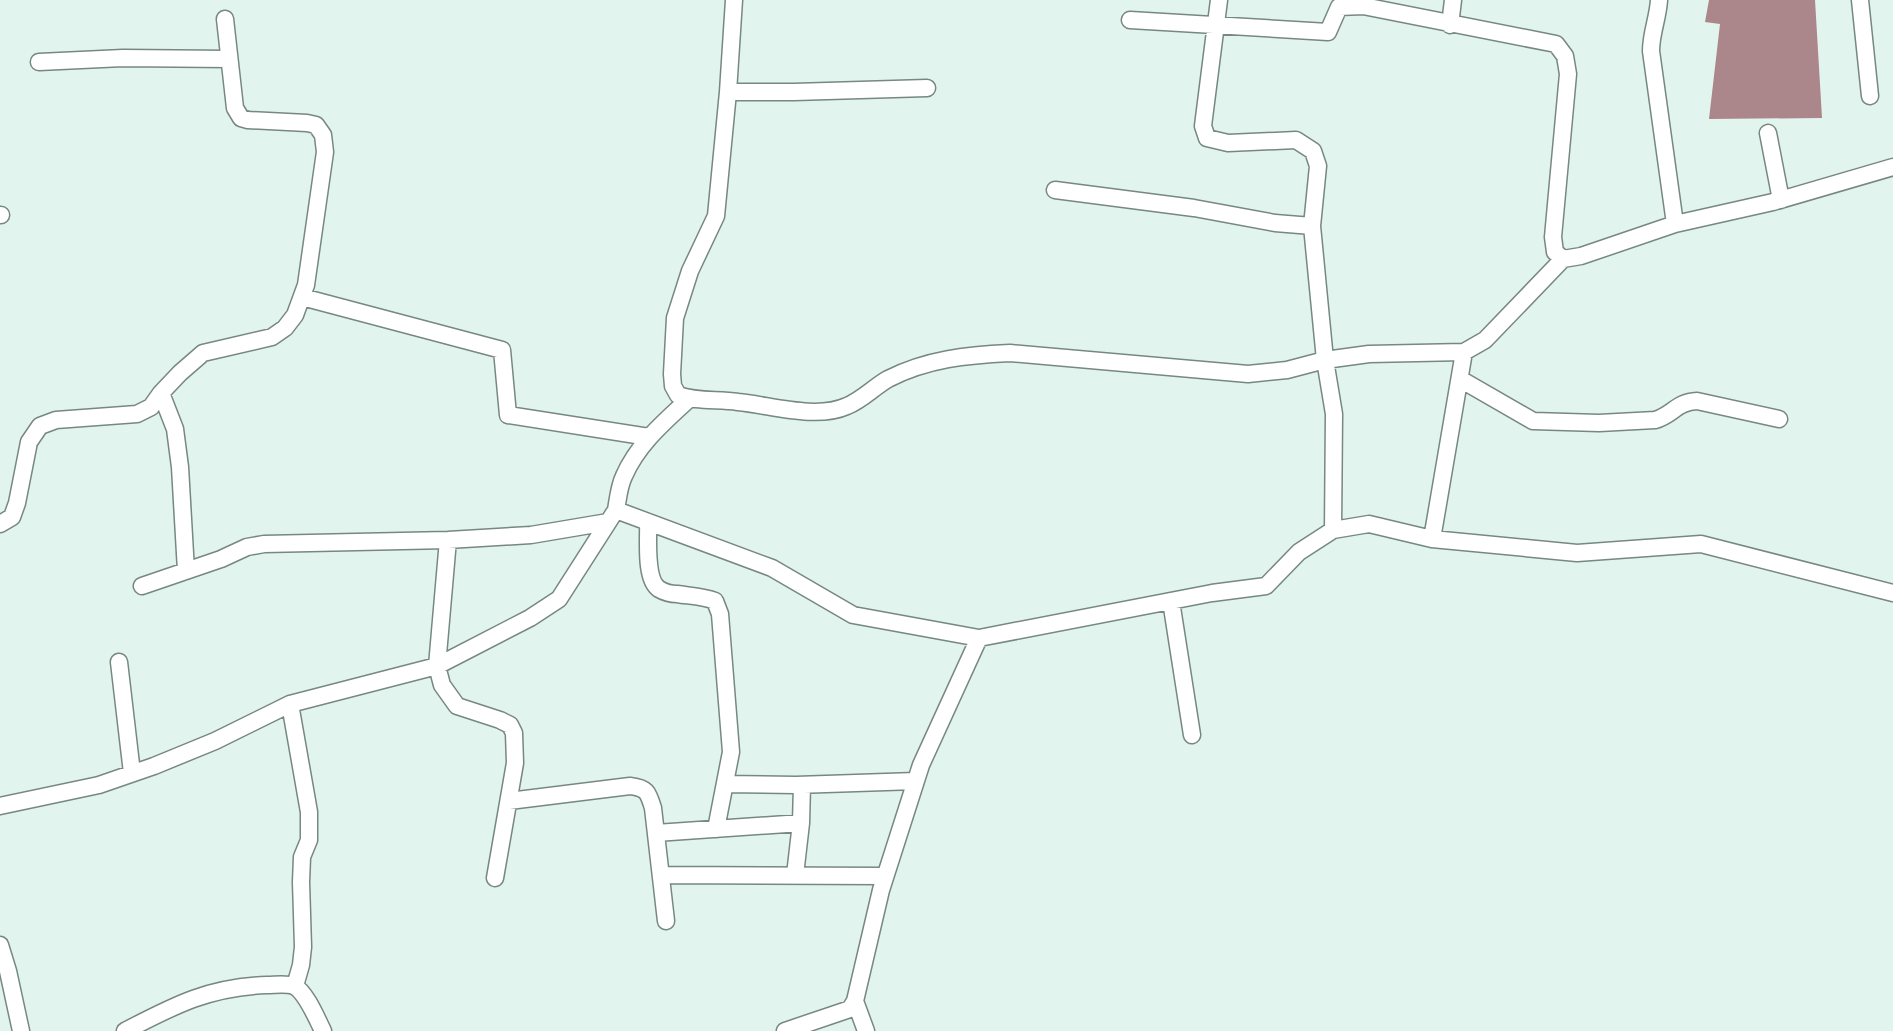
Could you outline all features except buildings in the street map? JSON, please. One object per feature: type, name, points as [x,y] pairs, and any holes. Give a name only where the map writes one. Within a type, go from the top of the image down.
[{"type":"street","points":[[734,0],[728,68],[728,92],[716,216],[690,271],[675,318],[673,386],[678,395],[689,399],[739,402],[776,409],[835,410],[848,406],[886,380],[908,370],[945,359],[973,354],[1010,353],[1248,374],[1287,370],[1325,360],[1369,354],[1464,352],[1485,340],[1563,259],[1581,256],[1675,224],[1780,200],[1893,167]]},
{"type":"street","points":[[1219,0],[1203,126],[1207,138],[1228,143],[1296,140],[1313,150],[1318,166],[1312,226],[1325,360],[1334,414],[1333,530]]},
{"type":"street","points":[[1450,24],[1453,0]]},
{"type":"street","points":[[1659,0],[1656,23],[1651,36],[1651,51],[1675,224]]},
{"type":"street","points":[[1860,0],[1870,96]]},
{"type":"street","points":[[1130,20],[1328,32],[1339,7],[1363,6],[1556,44],[1564,56],[1568,74],[1553,237],[1555,252],[1563,259]]},
{"type":"street","points":[[0,524],[12,517],[29,442],[40,426],[56,420],[137,414],[151,407],[161,393],[203,353],[272,337],[285,328],[295,315],[306,285],[325,152],[323,136],[316,125],[307,123],[241,118],[234,108],[225,19]]},
{"type":"street","points":[[39,62],[123,58],[229,59]]},
{"type":"street","points":[[728,92],[927,88]]},
{"type":"street","points":[[1768,134],[1780,200]]},
{"type":"street","points":[[1056,190],[1194,208],[1275,223],[1312,226]]},
{"type":"street","points":[[302,297],[502,350],[508,415],[649,436]]},
{"type":"street","points":[[1432,539],[1464,352]]},
{"type":"street","points":[[1460,380],[1533,421],[1600,423],[1655,420],[1663,418],[1685,402],[1696,401],[1779,419]]},
{"type":"street","points":[[161,393],[175,429],[180,467],[186,572]]},
{"type":"street","points":[[0,806],[99,785],[215,741],[290,704],[437,666],[530,618],[559,599],[612,516],[623,477],[633,459],[649,436],[689,399]]},
{"type":"street","points":[[142,586],[221,560],[247,546],[448,540],[531,535],[612,516],[648,522],[772,568],[853,615],[979,638],[1212,593],[1266,586],[1299,552],[1333,530],[1369,524],[1432,539],[1577,553],[1701,544],[1893,593]]},
{"type":"street","points":[[648,522],[649,567],[653,582],[658,589],[671,594],[708,598],[715,602],[720,614],[731,752],[716,829]]},
{"type":"street","points":[[448,540],[437,666],[442,685],[447,695],[457,706],[500,720],[510,725],[514,733],[515,763],[495,878]]},
{"type":"street","points":[[1171,601],[1192,735]]},
{"type":"street","points":[[785,1031],[850,1009],[855,1001],[885,876],[921,766],[979,638]]},
{"type":"street","points":[[119,662],[132,773]]},
{"type":"street","points":[[290,704],[310,812],[309,840],[302,857],[303,948],[301,965],[295,986]]},
{"type":"street","points":[[724,784],[802,785],[916,781]]},
{"type":"street","points":[[795,875],[801,823],[802,785]]},
{"type":"street","points":[[508,801],[630,786],[642,787],[648,792],[653,808],[666,921]]},
{"type":"street","points":[[656,833],[801,823]]},
{"type":"street","points":[[661,875],[885,876]]},
{"type":"street","points":[[0,944],[8,971],[6,994],[21,1031]]},
{"type":"street","points":[[125,1031],[182,1002],[219,990],[246,986],[280,985],[295,986],[307,1000],[323,1031]]},
{"type":"street","points":[[855,1001],[866,1031]]},
{"type":"shaded area","points":[[1709,0],[1815,0],[1822,118],[1709,119],[1720,24],[1705,22]]}]
